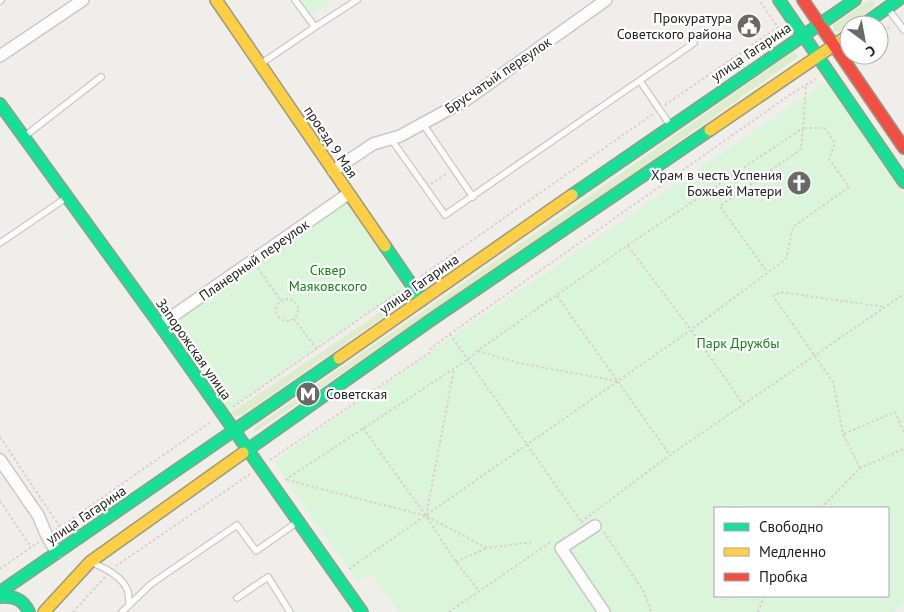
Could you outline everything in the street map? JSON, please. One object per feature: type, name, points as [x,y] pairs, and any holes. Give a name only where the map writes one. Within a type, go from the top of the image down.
[{"type":"main road","name":"проезд 9 Мая","points":[[216,0],[422,300]]},
{"type":"main road","points":[[779,0],[904,182]]},
{"type":"main road","points":[[803,0],[904,148]]},
{"type":"main road","name":"улица Гагарина","points":[[0,592],[234,432],[671,126],[855,0]]},
{"type":"main road","points":[[873,15],[885,4],[898,0]]},
{"type":"main road","points":[[44,612],[90,562],[431,320],[839,41]]},
{"type":"main road","name":"Запорожская улица","points":[[0,104],[66,198],[160,325],[362,612]]},
{"type":"main road","points":[[0,598],[18,598],[30,612]]},
{"type":"street","points":[[0,56],[83,0]]},
{"type":"street","name":"Брусчатый переулок","points":[[333,171],[368,146],[400,136],[466,100],[594,3],[606,0]]},
{"type":"street","name":"Планерный переулок","points":[[160,325],[348,194]]},
{"type":"street","points":[[2,467],[38,515],[47,536],[58,553]]},
{"type":"street","points":[[595,526],[561,548],[604,612]]},
{"type":"lane","points":[[295,0],[316,27]]},
{"type":"lane","points":[[260,64],[357,0]]},
{"type":"lane","points":[[885,4],[904,30]]},
{"type":"lane","points":[[391,139],[445,215],[694,44]]},
{"type":"lane","points":[[23,138],[100,77]]},
{"type":"lane","points":[[640,81],[671,126]]},
{"type":"lane","points":[[423,124],[473,197]]},
{"type":"lane","points":[[0,243],[66,198]]},
{"type":"lane","points":[[124,611],[151,584],[237,525],[256,551],[298,521]]},
{"type":"lane","points":[[90,562],[111,570],[128,589],[129,605]]},
{"type":"lane","points":[[237,598],[268,577],[290,612]]},
{"type":"path","points":[[0,568],[778,27],[759,0]]},
{"type":"path","points":[[73,612],[111,570],[129,556],[429,354],[430,348],[820,77]]},
{"type":"path","points":[[767,272],[720,206],[801,149],[806,85]]},
{"type":"path","points":[[280,482],[287,480],[467,360],[477,351],[628,245],[804,128],[825,128],[835,143],[830,159],[849,186],[793,227],[786,259],[691,330],[349,569]]},
{"type":"path","points":[[425,188],[454,168]]},
{"type":"path","points":[[628,245],[743,404]]},
{"type":"path","points":[[253,261],[281,301]]},
{"type":"path","points":[[860,468],[843,434],[832,382],[773,296],[780,292],[885,307]]},
{"type":"path","points":[[580,522],[670,455],[814,354],[904,294]]},
{"type":"path","points":[[557,296],[670,455]]},
{"type":"path","points":[[289,299],[296,303],[298,310],[294,318],[286,321],[278,316],[276,309],[281,301],[289,299]]},
{"type":"path","points":[[294,318],[317,349]]},
{"type":"path","points":[[450,334],[580,522],[602,529],[644,592],[651,612]]},
{"type":"path","points":[[477,351],[519,362],[617,381]]},
{"type":"path","points":[[426,516],[454,368]]},
{"type":"path","points":[[843,434],[895,412],[904,432]]},
{"type":"path","points":[[363,428],[426,516],[456,562],[479,591]]},
{"type":"path","points":[[0,437],[60,527]]},
{"type":"path","points":[[822,507],[860,468],[904,449]]},
{"type":"path","points":[[287,480],[426,516],[487,548]]},
{"type":"path","points":[[0,501],[31,546]]},
{"type":"path","points":[[449,612],[552,541]]},
{"type":"path","points":[[456,562],[487,548],[533,542]]},
{"type":"path","points":[[758,612],[764,597]]},
{"type":"green space","points":[[299,0],[334,0],[310,16]]},
{"type":"green space","points":[[870,0],[875,2],[874,7],[862,15],[848,15]]},
{"type":"green space","points":[[839,21],[839,31],[834,31],[833,25]]},
{"type":"green space","points":[[794,51],[798,57],[586,207],[254,433],[254,428],[582,201]]},
{"type":"green space","name":"Парк Дружбы","points":[[827,81],[904,194],[904,601],[893,612],[399,612],[373,575],[357,580],[274,461]]},
{"type":"green space","name":"Сквер Маяковского","points":[[345,201],[404,289],[228,410],[170,326]]},
{"type":"green space","points":[[409,293],[409,299],[245,413],[237,416],[229,414]]},
{"type":"traffic: fast","points":[[779,0],[904,182]]},
{"type":"traffic: fast","points":[[572,195],[855,0]]},
{"type":"traffic: fast","points":[[877,15],[898,0]]},
{"type":"traffic: fast","points":[[0,104],[160,325],[362,612]]},
{"type":"traffic: fast","points":[[243,453],[431,320],[710,130]]},
{"type":"traffic: fast","points":[[385,246],[422,300]]},
{"type":"traffic: fast","points":[[0,592],[339,358]]},
{"type":"traffic: fast","points":[[0,597],[10,597],[21,601],[29,612]]},
{"type":"traffic: slow","points":[[216,0],[385,246]]},
{"type":"traffic: slow","points":[[710,130],[839,42]]},
{"type":"traffic: slow","points":[[339,358],[572,195]]},
{"type":"traffic: slow","points":[[44,612],[90,562],[243,453]]},
{"type":"traffic: jam","points":[[803,0],[904,148]]},
{"type":"place","name":"Прокуратура Советского района","points":[[749,26]]},
{"type":"place","name":"Храм в честь Успения Божьей Матери","points":[[799,183]]},
{"type":"place","name":"Советская","points":[[308,394]]}]
